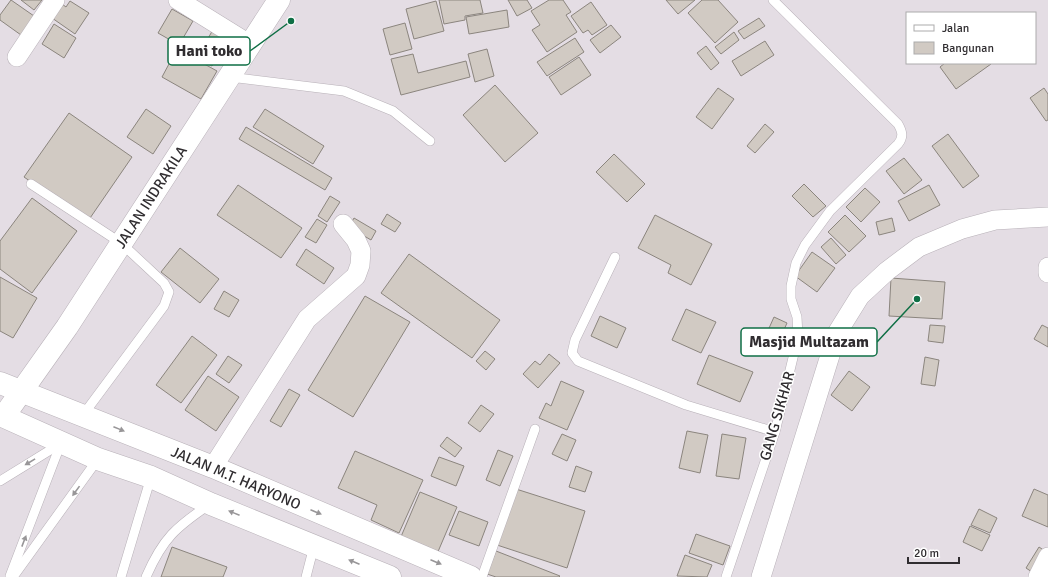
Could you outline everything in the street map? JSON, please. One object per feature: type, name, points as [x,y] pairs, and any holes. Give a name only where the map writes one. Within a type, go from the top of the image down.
[{"type":"main road","name":"JALAN INDRAKILA","points":[[2,416],[67,327],[249,44],[279,0]]},
{"type":"main road","name":"JALAN M.T. HARYONO","points":[[0,383],[213,467],[262,490],[471,577]]},
{"type":"main road","points":[[2,416],[98,459],[151,477],[212,504],[390,577]]},
{"type":"street","points":[[17,57],[55,0]]},
{"type":"street","points":[[178,0],[249,44]]},
{"type":"street","points":[[761,577],[837,333],[860,296],[887,271],[919,247],[955,232],[995,220],[1048,217]]},
{"type":"street","points":[[213,467],[307,319],[356,276],[360,265],[361,252],[356,240],[342,224]]},
{"type":"street","points":[[1048,267],[1048,273]]},
{"type":"street","points":[[1038,577],[1048,557]]},
{"type":"lane","name":"GANG SIKHAR","points":[[726,577],[776,432],[798,337],[797,317],[791,299],[791,286],[796,263],[804,246],[830,211],[901,141],[902,131],[898,124],[773,0]]},
{"type":"lane","points":[[229,76],[344,91],[393,111],[430,141]]},
{"type":"lane","points":[[31,184],[121,243],[168,288],[168,297],[164,306],[83,415]]},
{"type":"lane","points":[[615,257],[574,340],[572,353],[578,361],[686,405],[776,432]]},
{"type":"lane","points":[[482,577],[535,428]]},
{"type":"lane","points":[[0,480],[61,443]]},
{"type":"lane","points":[[10,577],[61,443]]},
{"type":"lane","points":[[13,577],[98,459]]},
{"type":"lane","points":[[121,577],[151,477]]},
{"type":"lane","points":[[146,577],[163,543],[181,524],[212,504]]},
{"type":"lane","points":[[306,577],[314,545]]},
{"type":"building","points":[[11,0],[34,16],[21,35],[0,20],[0,15]]},
{"type":"building","points":[[21,0],[42,0],[34,10]]},
{"type":"building","points":[[439,0],[480,0],[483,13],[465,16],[465,20],[444,24]]},
{"type":"building","points":[[508,0],[527,0],[532,8],[517,16]]},
{"type":"building","points":[[549,0],[563,0],[571,12],[566,15],[577,32],[547,52],[532,30],[540,25],[531,11]]},
{"type":"building","points":[[666,0],[695,0],[678,14]]},
{"type":"building","points":[[702,0],[718,0],[738,22],[715,43],[688,13]]},
{"type":"building","points":[[70,1],[89,13],[75,34],[52,18],[62,4],[66,7]]},
{"type":"building","points":[[436,1],[444,31],[414,39],[406,9]]},
{"type":"building","points":[[591,2],[607,25],[592,35],[588,30],[583,33],[571,16]]},
{"type":"building","points":[[172,9],[193,21],[179,45],[158,33]]},
{"type":"building","points":[[507,10],[509,27],[469,34],[466,17]]},
{"type":"building","points":[[759,18],[765,26],[744,39],[738,31]]},
{"type":"building","points":[[405,23],[412,49],[390,55],[383,29]]},
{"type":"building","points":[[54,24],[76,38],[64,58],[42,44]]},
{"type":"building","points":[[611,25],[621,37],[600,53],[590,40]]},
{"type":"building","points":[[215,26],[230,34],[212,66],[197,58]]},
{"type":"building","points":[[734,32],[739,40],[721,54],[715,47]]},
{"type":"building","points":[[575,38],[584,52],[547,76],[537,62]]},
{"type":"building","points":[[765,41],[774,55],[741,76],[732,61]]},
{"type":"building","points":[[706,46],[719,63],[711,70],[697,53]]},
{"type":"building","points":[[177,49],[217,71],[201,99],[162,77]]},
{"type":"building","points":[[487,49],[494,76],[475,82],[468,54]]},
{"type":"building","points":[[413,54],[418,73],[466,61],[470,77],[401,95],[391,59]]},
{"type":"building","points":[[579,57],[591,75],[561,95],[549,77]]},
{"type":"building","points":[[944,64],[991,64],[956,89],[940,67]]},
{"type":"building","points":[[495,85],[538,133],[505,162],[463,115]]},
{"type":"building","points":[[718,88],[734,99],[712,129],[696,117]]},
{"type":"building","points":[[1044,88],[1048,94],[1048,120],[1046,121],[1030,98]]},
{"type":"building","points":[[146,109],[171,126],[153,154],[127,137]]},
{"type":"building","points":[[265,109],[324,146],[313,164],[253,127]]},
{"type":"building","points":[[69,113],[132,157],[88,221],[24,177]]},
{"type":"building","points":[[765,124],[774,132],[755,153],[747,146]]},
{"type":"building","points":[[246,127],[332,178],[325,190],[239,139]]},
{"type":"building","points":[[948,134],[979,176],[963,188],[932,146]]},
{"type":"building","points":[[614,154],[645,184],[627,202],[596,172]]},
{"type":"building","points":[[904,158],[922,180],[904,194],[886,171]]},
{"type":"building","points":[[804,184],[826,206],[813,217],[792,196]]},
{"type":"building","points":[[238,185],[302,228],[281,258],[217,215]]},
{"type":"building","points":[[929,185],[940,205],[909,221],[898,201]]},
{"type":"building","points":[[865,188],[880,202],[861,222],[846,207]]},
{"type":"building","points":[[330,196],[340,202],[327,222],[318,216]]},
{"type":"building","points":[[32,198],[77,231],[32,293],[0,269],[0,241]]},
{"type":"building","points":[[387,214],[401,223],[395,232],[381,224]]},
{"type":"building","points":[[655,215],[712,244],[691,285],[668,273],[671,265],[638,248]]},
{"type":"building","points":[[845,215],[866,236],[849,252],[828,232]]},
{"type":"building","points":[[354,218],[376,231],[371,240],[349,227]]},
{"type":"building","points":[[892,218],[895,231],[879,235],[876,222]]},
{"type":"building","points":[[317,219],[327,225],[316,243],[305,237]]},
{"type":"building","points":[[831,238],[846,255],[836,264],[821,247]]},
{"type":"building","points":[[180,248],[219,279],[200,303],[161,272]]},
{"type":"building","points":[[306,249],[334,268],[324,284],[296,265]]},
{"type":"building","points":[[812,252],[835,268],[817,292],[795,276]]},
{"type":"building","points":[[409,254],[500,320],[472,358],[381,293]]},
{"type":"building","points":[[0,277],[37,298],[13,338],[0,331]]},
{"type":"building","points":[[891,278],[945,282],[942,319],[889,316]]},
{"type":"building","points":[[224,291],[239,300],[229,317],[214,309]]},
{"type":"building","points":[[365,296],[410,322],[353,417],[308,390]]},
{"type":"building","points":[[686,309],[716,322],[701,353],[672,340]]},
{"type":"building","points":[[600,316],[626,328],[617,348],[591,336]]},
{"type":"building","points":[[774,317],[787,323],[774,352],[761,346]]},
{"type":"building","points":[[930,325],[945,326],[943,343],[928,341]]},
{"type":"building","points":[[1042,325],[1048,328],[1048,347],[1034,339]]},
{"type":"building","points":[[192,336],[217,355],[181,403],[156,385]]},
{"type":"building","points":[[485,351],[495,359],[486,370],[476,361]]},
{"type":"building","points":[[549,354],[560,363],[538,388],[523,374],[535,361],[540,365]]},
{"type":"building","points":[[709,355],[753,372],[740,402],[697,384]]},
{"type":"building","points":[[228,356],[242,365],[229,383],[216,374]]},
{"type":"building","points":[[925,357],[939,360],[935,386],[921,384]]},
{"type":"building","points":[[849,371],[870,387],[852,411],[831,395]]},
{"type":"building","points":[[208,376],[239,397],[216,431],[185,410]]},
{"type":"building","points":[[561,381],[584,391],[567,430],[539,418],[546,403],[551,406]]},
{"type":"building","points":[[289,389],[300,395],[281,427],[270,421]]},
{"type":"building","points":[[481,405],[494,414],[480,432],[468,423]]},
{"type":"building","points":[[687,431],[708,435],[700,473],[679,468]]},
{"type":"building","points":[[562,434],[576,440],[567,461],[552,454]]},
{"type":"building","points":[[722,434],[746,438],[739,479],[716,476]]},
{"type":"building","points":[[447,437],[462,448],[455,457],[440,446]]},
{"type":"building","points":[[498,450],[513,456],[500,486],[486,480]]},
{"type":"building","points":[[355,451],[423,480],[399,533],[371,520],[377,505],[338,488]]},
{"type":"building","points":[[439,457],[464,466],[456,486],[431,476]]},
{"type":"building","points":[[576,466],[592,472],[585,492],[569,487]]},
{"type":"building","points":[[516,489],[585,511],[567,568],[497,545]]},
{"type":"building","points":[[1034,489],[1048,495],[1048,527],[1022,516]]},
{"type":"building","points":[[420,492],[457,507],[437,554],[400,539]]},
{"type":"building","points":[[979,509],[997,518],[990,533],[971,525]]},
{"type":"building","points":[[459,511],[488,522],[479,546],[449,535]]},
{"type":"building","points":[[970,526],[990,535],[982,551],[963,542]]},
{"type":"building","points":[[696,534],[730,546],[723,565],[689,553]]},
{"type":"building","points":[[172,547],[227,567],[223,577],[161,577]]},
{"type":"building","points":[[1039,547],[1045,551],[1032,572],[1026,568]]},
{"type":"building","points":[[496,551],[560,576],[496,577],[487,574]]},
{"type":"building","points":[[685,555],[712,565],[707,577],[677,576]]},
{"type":"place","name":"Hani toko","points":[[291,21]]},
{"type":"place","name":"Masjid Multazam","points":[[917,299]]}]
